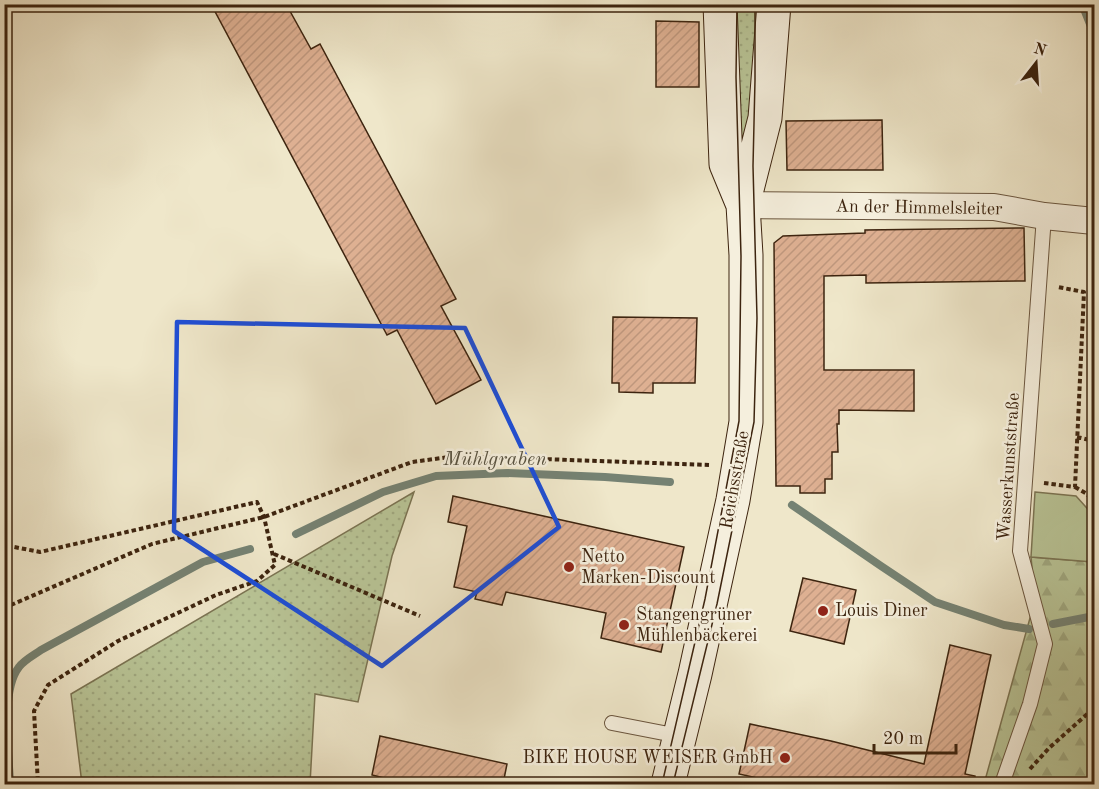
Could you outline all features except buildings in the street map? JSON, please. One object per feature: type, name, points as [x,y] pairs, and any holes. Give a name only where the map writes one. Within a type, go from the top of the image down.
[{"type":"main road","name":"Reichsstraße","points":[[720,4],[726,164],[743,206]]},
{"type":"main road","name":"Reichsstraße","points":[[668,784],[712,599],[733,500],[746,422],[746,255],[743,206],[765,118],[774,4]]},
{"type":"street","name":"An der Himmelsleiter","points":[[743,206],[994,207],[1044,216],[1095,221]]},
{"type":"lane","name":"Wasserkunststraße","points":[[1002,784],[1030,704],[1045,644],[1020,551],[1044,216]]},
{"type":"lane","points":[[612,723],[679,736]]},
{"type":"path","points":[[1040,283],[1084,292],[1075,487]]},
{"type":"path","points":[[1077,438],[1095,441]]},
{"type":"path","points":[[4,608],[152,544],[264,517],[412,462],[449,458],[519,458],[739,466]]},
{"type":"path","points":[[1026,480],[1075,487],[1095,502]]},
{"type":"path","points":[[4,538],[9,546],[40,552],[257,502],[264,517],[275,565],[257,581],[216,595],[118,641],[48,685],[34,711],[38,784]]},
{"type":"path","points":[[273,554],[420,616]]},
{"type":"path","points":[[1025,777],[1049,748],[1095,708]]},
{"type":"highlighted area","points":[[177,322],[465,328],[559,527],[382,666],[174,531]]},
{"type":"green space","points":[[731,5],[770,5],[745,158],[732,125]]},
{"type":"green space","points":[[414,492],[392,556],[358,702],[315,694],[310,784],[82,784],[71,694]]},
{"type":"green space","points":[[1035,492],[1076,496],[1094,516],[1093,562],[1031,557]]},
{"type":"green space","points":[[1031,557],[1094,562],[1094,784],[984,784],[1035,600]]},
{"type":"waterway","name":"Mühlgraben","points":[[1082,4],[1094,34]]},
{"type":"waterway","name":"Mühlgraben","points":[[296,534],[383,492],[436,476],[507,473],[670,482]]},
{"type":"waterway","name":"Mühlgraben","points":[[792,505],[935,602],[1004,625],[1029,629]]},
{"type":"waterway","name":"Mühlgraben","points":[[10,784],[7,741],[9,691],[21,664],[41,650],[203,562],[250,549]]},
{"type":"waterway","name":"Mühlgraben","points":[[1053,624],[1094,616]]},
{"type":"tram line","points":[[662,784],[705,599],[739,421],[741,256],[736,77],[737,4]]},
{"type":"tram line","points":[[673,784],[717,604],[754,422],[757,318],[753,166],[755,4]]},
{"type":"place","name":"Netto Marken-Discount","points":[[569,567]]},
{"type":"place","name":"Louis Diner","points":[[823,611]]},
{"type":"place","name":"Stangengrüner Mühlenbäckerei","points":[[624,625]]},
{"type":"place","name":"BIKE HOUSE WEISER GmbH","points":[[785,758]]}]
